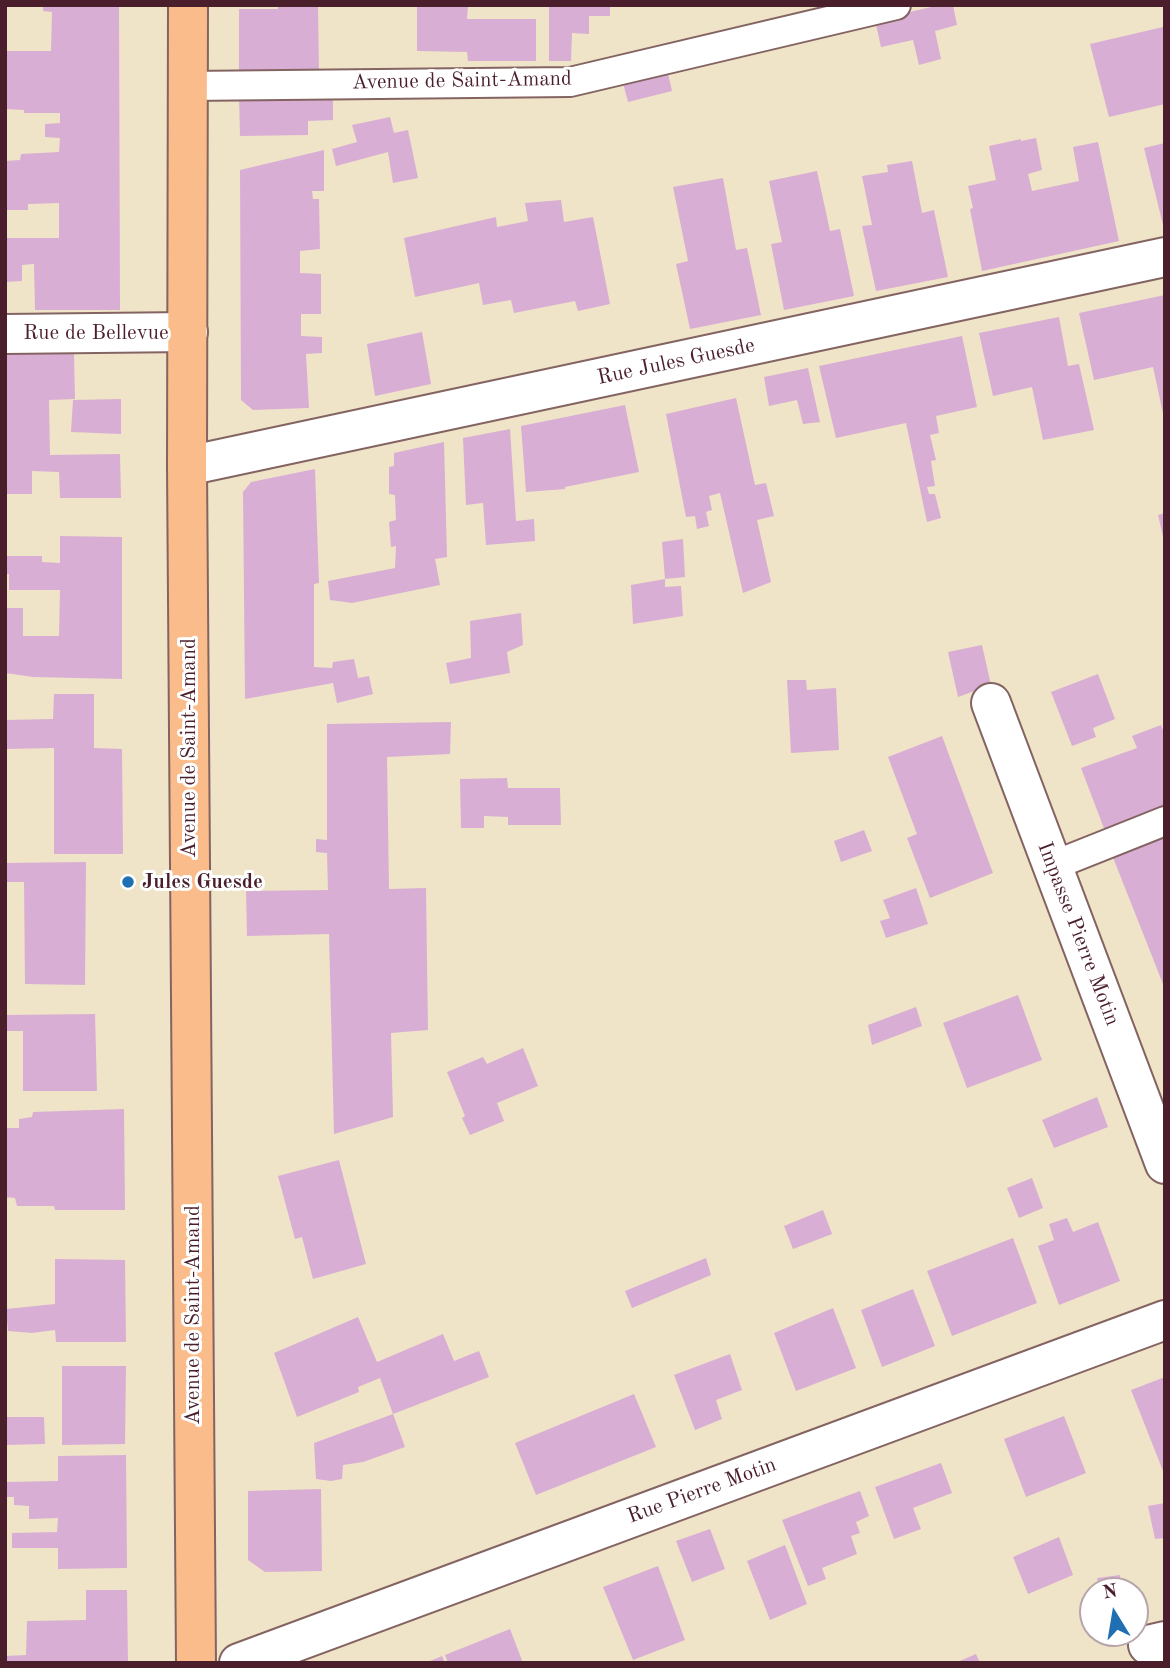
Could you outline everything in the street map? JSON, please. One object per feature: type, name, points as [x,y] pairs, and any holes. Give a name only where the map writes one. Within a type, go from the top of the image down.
[{"type":"main road","name":"Avenue de Saint-Amand","points":[[188,5],[187,466],[196,1663]]},
{"type":"street","name":"Rue Jules Guesde","points":[[187,466],[1165,257]]},
{"type":"street","name":"Rue de Bellevue","points":[[5,334],[188,332]]},
{"type":"street","name":"Impasse Pierre Motin","points":[[991,703],[1165,1164]]},
{"type":"street","name":"Rue Pierre Motin","points":[[239,1663],[1165,1320]]},
{"type":"lane","name":"Avenue de Saint-Amand","points":[[188,86],[570,82],[897,5]]},
{"type":"lane","points":[[1052,866],[1165,821]]},
{"type":"building","points":[[43,5],[119,5],[120,310],[35,310],[34,264],[22,265],[22,281],[5,282],[5,238],[59,238],[59,203],[28,204],[28,210],[5,210],[5,161],[20,160],[21,154],[59,152],[60,138],[45,137],[45,124],[60,123],[60,113],[24,113],[24,110],[5,109],[5,51],[51,51],[52,12],[43,11]]},
{"type":"building","points":[[278,5],[318,5],[319,73],[239,73],[239,9],[278,9]]},
{"type":"building","points":[[417,5],[468,5],[467,19],[536,19],[536,61],[468,61],[467,52],[417,51]]},
{"type":"building","points":[[549,5],[610,5],[610,16],[589,16],[589,34],[572,33],[571,61],[549,61]]},
{"type":"building","points":[[940,5],[953,5],[957,25],[935,31],[941,59],[919,65],[913,40],[881,47],[875,20]]},
{"type":"building","points":[[1163,27],[1165,104],[1109,117],[1090,44]]},
{"type":"building","points":[[667,69],[672,91],[628,102],[622,79]]},
{"type":"building","points":[[333,94],[333,120],[308,121],[308,135],[240,136],[239,95]]},
{"type":"building","points":[[390,117],[394,133],[408,130],[418,178],[393,183],[388,152],[336,166],[332,149],[357,142],[352,125]]},
{"type":"building","points":[[1036,138],[1042,170],[1028,174],[1032,191],[1079,181],[1073,147],[1098,142],[1119,241],[982,271],[968,186],[996,180],[989,146]]},
{"type":"building","points":[[1165,143],[1165,229],[1164,229],[1144,148]]},
{"type":"building","points":[[324,150],[324,191],[312,191],[313,199],[319,199],[320,249],[300,251],[300,273],[321,274],[321,314],[301,314],[301,336],[322,337],[322,353],[306,354],[309,408],[253,410],[241,400],[240,170]]},
{"type":"building","points":[[912,161],[922,213],[934,210],[948,277],[876,291],[862,226],[872,225],[862,176],[888,172],[887,165]]},
{"type":"building","points":[[817,171],[830,231],[840,229],[854,296],[784,310],[771,244],[782,242],[769,181]]},
{"type":"building","points":[[723,178],[736,250],[747,248],[761,315],[690,329],[676,264],[688,261],[673,187]]},
{"type":"building","points":[[561,200],[564,222],[593,217],[610,304],[578,311],[575,301],[514,313],[511,300],[483,305],[479,283],[415,297],[404,238],[496,217],[497,227],[528,221],[525,203]]},
{"type":"building","points":[[1165,295],[1164,418],[1153,367],[1094,380],[1079,313]]},
{"type":"building","points":[[1059,317],[1068,366],[1079,364],[1094,430],[1043,440],[1032,387],[993,396],[979,333]]},
{"type":"building","points":[[422,332],[431,384],[375,396],[367,344]]},
{"type":"building","points":[[962,336],[977,407],[936,416],[939,433],[930,435],[936,460],[931,461],[935,486],[927,487],[929,494],[935,494],[941,518],[927,522],[906,423],[836,438],[819,366]]},
{"type":"building","points":[[5,354],[74,354],[75,399],[49,400],[50,455],[120,454],[121,498],[60,498],[59,472],[32,471],[32,494],[5,494]]},
{"type":"building","points":[[808,368],[820,422],[803,424],[797,400],[769,406],[764,377]]},
{"type":"building","points":[[736,398],[755,485],[766,483],[774,516],[757,520],[771,582],[743,593],[720,493],[709,496],[712,510],[706,512],[709,526],[697,529],[695,516],[686,517],[666,414]]},
{"type":"building","points":[[121,399],[121,434],[71,432],[73,400]]},
{"type":"building","points":[[625,405],[639,472],[565,489],[526,492],[521,426]]},
{"type":"building","points":[[510,429],[516,521],[534,519],[535,541],[486,545],[483,503],[466,505],[463,438]]},
{"type":"building","points":[[444,442],[447,557],[435,559],[440,585],[352,603],[330,600],[328,581],[395,568],[396,546],[391,547],[389,522],[396,520],[395,495],[389,494],[389,467],[394,466],[394,453]]},
{"type":"building","points":[[315,469],[319,583],[314,584],[314,667],[332,668],[333,662],[354,659],[358,678],[369,676],[373,694],[337,703],[333,683],[245,699],[243,492],[251,482]]},
{"type":"building","points":[[1165,513],[1165,541],[1164,541],[1158,515]]},
{"type":"building","points":[[60,536],[122,537],[122,679],[33,677],[5,673],[5,608],[23,608],[23,636],[59,636],[60,590],[9,590],[9,574],[5,574],[5,556],[42,556],[42,562],[60,563]]},
{"type":"building","points":[[683,539],[685,577],[665,579],[662,542]]},
{"type":"building","points":[[665,579],[665,587],[681,586],[683,616],[633,624],[631,585]]},
{"type":"building","points":[[521,613],[523,645],[507,652],[510,673],[450,684],[446,663],[471,658],[470,621]]},
{"type":"building","points":[[982,645],[991,685],[958,697],[948,652]]},
{"type":"building","points":[[1098,674],[1115,719],[1093,728],[1096,737],[1072,746],[1051,692]]},
{"type":"building","points":[[787,680],[806,680],[807,690],[836,688],[839,750],[791,753]]},
{"type":"building","points":[[54,694],[94,694],[94,748],[122,749],[123,854],[54,854],[54,748],[5,749],[5,720],[53,719]]},
{"type":"building","points":[[451,722],[450,754],[387,757],[389,889],[426,888],[428,1030],[391,1033],[393,1117],[334,1134],[329,934],[247,936],[246,891],[328,890],[327,853],[316,852],[316,839],[327,840],[327,724]]},
{"type":"building","points":[[1161,725],[1165,735],[1165,808],[1105,831],[1081,768],[1137,748],[1132,736]]},
{"type":"building","points":[[942,736],[993,873],[930,898],[907,838],[917,834],[888,757]]},
{"type":"building","points":[[507,778],[508,788],[560,788],[561,825],[508,825],[508,817],[484,816],[484,828],[461,828],[460,779]]},
{"type":"building","points":[[864,830],[872,851],[841,862],[834,841]]},
{"type":"building","points":[[1165,835],[1165,989],[1112,855]]},
{"type":"building","points":[[86,862],[85,985],[25,984],[24,882],[5,882],[5,863]]},
{"type":"building","points":[[916,888],[928,924],[886,938],[880,921],[890,918],[883,900]]},
{"type":"building","points":[[1018,995],[1042,1060],[967,1088],[943,1023]]},
{"type":"building","points":[[916,1007],[922,1026],[872,1045],[868,1025]]},
{"type":"building","points":[[95,1014],[97,1091],[23,1091],[23,1031],[5,1031],[5,1015]]},
{"type":"building","points":[[523,1048],[538,1086],[497,1103],[504,1121],[470,1135],[447,1072],[483,1057],[487,1064]]},
{"type":"building","points":[[1097,1097],[1108,1127],[1054,1148],[1042,1120]]},
{"type":"building","points":[[124,1109],[125,1210],[55,1210],[54,1206],[17,1206],[15,1198],[5,1197],[5,1128],[19,1128],[19,1119],[32,1117],[33,1112]]},
{"type":"building","points":[[339,1160],[366,1264],[313,1279],[302,1237],[295,1239],[278,1176]]},
{"type":"building","points":[[1032,1178],[1043,1208],[1019,1218],[1007,1188]]},
{"type":"building","points":[[823,1210],[832,1234],[793,1249],[784,1226]]},
{"type":"building","points":[[1067,1218],[1073,1232],[1098,1222],[1120,1281],[1059,1305],[1038,1246],[1054,1240],[1049,1224]]},
{"type":"building","points":[[1013,1238],[1037,1303],[952,1336],[927,1271]]},
{"type":"building","points":[[706,1258],[711,1275],[632,1308],[625,1291]]},
{"type":"building","points":[[55,1259],[125,1260],[126,1342],[56,1342],[55,1330],[32,1333],[8,1331],[6,1309],[55,1304]]},
{"type":"building","points":[[913,1289],[935,1346],[882,1367],[861,1310]]},
{"type":"building","points":[[833,1308],[856,1368],[796,1391],[774,1333]]},
{"type":"building","points":[[358,1317],[377,1362],[443,1334],[454,1361],[479,1351],[489,1377],[393,1414],[380,1378],[358,1387],[359,1392],[297,1417],[274,1353]]},
{"type":"building","points":[[730,1354],[742,1390],[716,1400],[722,1419],[695,1430],[674,1375]]},
{"type":"building","points":[[62,1366],[126,1366],[125,1444],[62,1445]]},
{"type":"building","points":[[1165,1377],[1165,1476],[1131,1390]]},
{"type":"building","points":[[634,1394],[656,1447],[536,1495],[515,1443]]},
{"type":"building","points":[[393,1414],[405,1447],[363,1462],[343,1465],[342,1479],[316,1479],[314,1443]]},
{"type":"building","points":[[1064,1416],[1086,1473],[1026,1497],[1004,1439]]},
{"type":"building","points":[[5,1417],[44,1417],[45,1444],[5,1445]]},
{"type":"building","points":[[126,1455],[127,1568],[58,1569],[58,1548],[12,1548],[12,1533],[57,1532],[58,1518],[29,1519],[29,1506],[14,1505],[14,1497],[5,1497],[5,1482],[58,1481],[58,1456]]},
{"type":"building","points":[[941,1463],[952,1493],[913,1508],[921,1529],[894,1539],[875,1487]]},
{"type":"building","points":[[321,1489],[322,1571],[265,1572],[248,1560],[248,1491]]},
{"type":"building","points":[[860,1491],[869,1516],[856,1522],[860,1533],[851,1536],[857,1554],[822,1568],[826,1579],[808,1586],[782,1520]]},
{"type":"building","points":[[1165,1503],[1165,1538],[1155,1539],[1148,1506]]},
{"type":"building","points":[[710,1529],[725,1569],[692,1582],[676,1541]]},
{"type":"building","points":[[1059,1537],[1073,1575],[1028,1594],[1013,1557]]},
{"type":"building","points":[[785,1545],[807,1604],[770,1620],[747,1561]]},
{"type":"building","points":[[658,1566],[685,1640],[633,1660],[603,1587]]},
{"type":"building","points":[[86,1590],[127,1590],[128,1663],[5,1663],[5,1656],[26,1655],[27,1621],[86,1620]]},
{"type":"building","points":[[510,1629],[523,1663],[448,1663],[445,1655]]},
{"type":"building","points":[[976,1654],[980,1663],[955,1663]]},
{"type":"building","points":[[442,1656],[445,1663],[425,1663]]},
{"type":"place","name":"Jules Guesde","points":[[128,882]]}]
